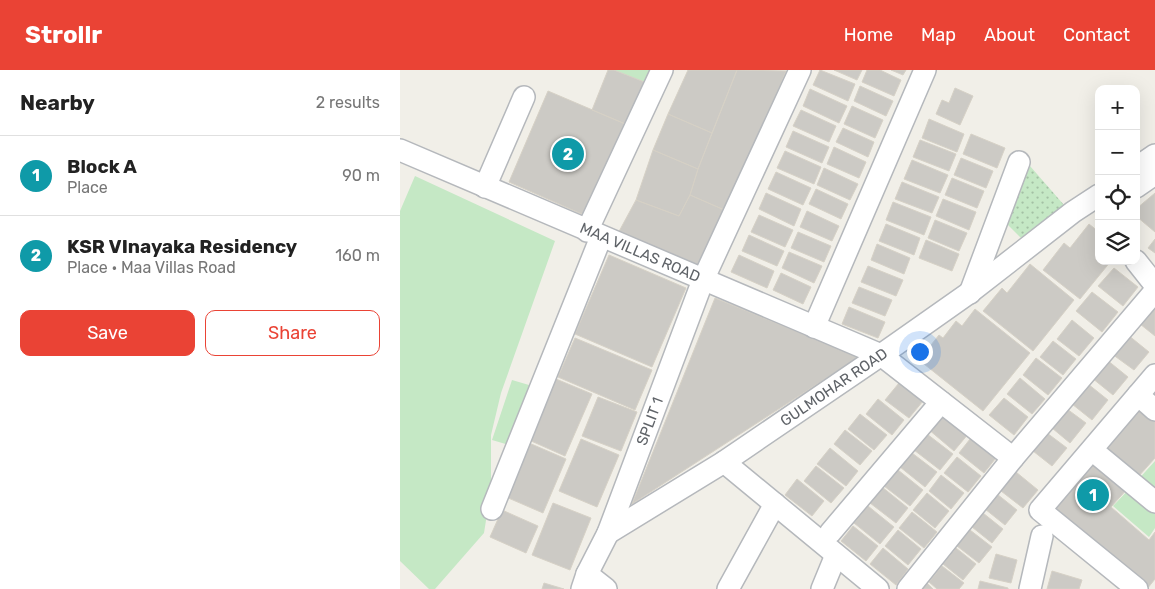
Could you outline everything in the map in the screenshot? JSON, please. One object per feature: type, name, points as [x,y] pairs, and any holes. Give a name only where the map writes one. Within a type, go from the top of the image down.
[{"type":"street","points":[[492,509],[594,234],[662,70]]},
{"type":"street","name":"SPLIT 1","points":[[584,581],[608,533],[706,274],[800,70]]},
{"type":"street","points":[[814,327],[925,70]]},
{"type":"street","points":[[485,187],[524,97]]},
{"type":"street","name":"MAA VILLAS ROAD","points":[[400,150],[594,234],[706,274],[814,327],[881,355],[1013,458]]},
{"type":"street","points":[[1140,165],[1155,155]]},
{"type":"street","points":[[970,293],[1019,162]]},
{"type":"street","points":[[1140,184],[1155,174]]},
{"type":"street","name":"GULMOHAR ROAD","points":[[608,533],[724,462],[881,355],[970,293],[1074,212],[1095,207]]},
{"type":"street","points":[[1139,265],[1155,285]]},
{"type":"street","points":[[908,589],[1013,458],[1155,290]]},
{"type":"street","points":[[1137,589],[1040,510],[1155,375]]},
{"type":"street","points":[[1138,396],[1155,410]]},
{"type":"street","points":[[830,533],[941,402]]},
{"type":"street","points":[[1092,450],[1155,502]]},
{"type":"street","points":[[724,462],[878,589]]},
{"type":"street","points":[[728,589],[775,504]]},
{"type":"street","points":[[1030,589],[1042,536]]},
{"type":"street","points":[[822,589],[836,555]]},
{"type":"street","points":[[584,581],[606,589]]},
{"type":"green space","points":[[614,70],[652,70],[647,83]]},
{"type":"green space","points":[[1030,166],[1064,205],[1021,238],[1006,223]]},
{"type":"green space","points":[[415,176],[555,241],[501,393],[491,435],[491,489],[484,533],[435,589],[429,589],[400,561],[400,211]]},
{"type":"green space","points":[[512,380],[529,385],[509,445],[492,440]]},
{"type":"green space","points":[[1155,461],[1155,498],[1136,482]]},
{"type":"green space","points":[[1132,486],[1155,505],[1155,528],[1149,537],[1113,506]]},
{"type":"building","points":[[608,70],[614,70],[647,83],[630,126],[592,110]]},
{"type":"building","points":[[688,70],[737,70],[712,133],[668,114]]},
{"type":"building","points":[[737,70],[786,71],[729,212],[690,195],[698,169]]},
{"type":"building","points":[[820,70],[855,84],[848,101],[813,85]]},
{"type":"building","points":[[834,70],[862,70],[857,80]]},
{"type":"building","points":[[867,70],[880,70],[901,80],[894,96],[862,82]]},
{"type":"building","points":[[891,70],[906,70],[903,75]]},
{"type":"building","points":[[860,86],[893,101],[886,116],[854,101]]},
{"type":"building","points":[[955,88],[973,96],[960,125],[936,114],[942,100],[949,103]]},
{"type":"building","points":[[810,89],[847,106],[839,123],[803,106]]},
{"type":"building","points":[[548,91],[630,126],[584,215],[509,182]]},
{"type":"building","points":[[852,106],[883,120],[875,138],[844,124]]},
{"type":"building","points":[[801,110],[836,126],[829,142],[793,126]]},
{"type":"building","points":[[668,114],[712,133],[698,169],[653,150]]},
{"type":"building","points":[[929,119],[964,134],[957,152],[922,138]]},
{"type":"building","points":[[843,128],[874,142],[868,157],[836,142]]},
{"type":"building","points":[[793,131],[829,147],[822,163],[786,147]]},
{"type":"building","points":[[971,134],[1005,148],[997,168],[963,154]]},
{"type":"building","points":[[920,140],[956,154],[949,171],[913,157]]},
{"type":"building","points":[[834,147],[866,162],[859,178],[827,164]]},
{"type":"building","points":[[653,150],[698,169],[690,195],[679,216],[636,200]]},
{"type":"building","points":[[785,151],[821,167],[814,184],[777,168]]},
{"type":"building","points":[[961,158],[993,171],[986,188],[954,175]]},
{"type":"building","points":[[912,160],[948,175],[940,193],[904,179]]},
{"type":"building","points":[[824,168],[858,184],[850,200],[817,185]]},
{"type":"building","points":[[776,172],[811,188],[803,205],[768,189]]},
{"type":"building","points":[[952,178],[984,191],[977,208],[945,195]]},
{"type":"building","points":[[902,182],[939,197],[932,213],[895,199]]},
{"type":"building","points":[[816,189],[848,204],[841,219],[809,204]]},
{"type":"building","points":[[766,193],[801,209],[794,226],[759,209]]},
{"type":"building","points":[[1155,193],[1155,232],[1140,219],[1140,206]]},
{"type":"building","points":[[690,195],[729,212],[701,276],[616,237],[636,200],[679,216]]},
{"type":"building","points":[[943,199],[976,212],[969,230],[936,216]]},
{"type":"building","points":[[893,202],[931,217],[924,235],[886,220]]},
{"type":"building","points":[[807,211],[839,226],[832,241],[800,227]]},
{"type":"building","points":[[759,215],[793,230],[785,247],[751,232]]},
{"type":"building","points":[[935,220],[967,233],[959,251],[928,238]]},
{"type":"building","points":[[886,224],[920,238],[914,255],[879,241]]},
{"type":"building","points":[[1089,224],[1095,229],[1095,265],[1108,265],[1080,299],[1043,270],[1064,243],[1070,248]]},
{"type":"building","points":[[798,232],[831,246],[824,262],[791,248]]},
{"type":"building","points":[[749,235],[784,251],[777,266],[742,251]]},
{"type":"building","points":[[1155,239],[1155,253],[1148,248]]},
{"type":"building","points":[[926,240],[959,254],[952,271],[919,258]]},
{"type":"building","points":[[877,244],[910,258],[904,274],[871,260]]},
{"type":"building","points":[[789,252],[822,266],[814,283],[782,268]]},
{"type":"building","points":[[609,255],[686,288],[652,367],[575,334]]},
{"type":"building","points":[[739,255],[774,271],[767,288],[731,272]]},
{"type":"building","points":[[1030,264],[1074,300],[1033,351],[983,311],[1002,288],[1007,293]]},
{"type":"building","points":[[868,266],[903,280],[896,296],[861,282]]},
{"type":"building","points":[[1114,268],[1138,287],[1123,306],[1098,286]]},
{"type":"building","points":[[781,273],[811,287],[803,304],[773,290]]},
{"type":"building","points":[[859,287],[892,300],[885,316],[852,303]]},
{"type":"building","points":[[1092,292],[1118,312],[1102,332],[1076,311]]},
{"type":"building","points":[[715,298],[859,357],[632,504]]},
{"type":"building","points":[[849,307],[885,322],[878,338],[842,324]]},
{"type":"building","points":[[1155,307],[1155,336],[1140,324]]},
{"type":"building","points":[[975,309],[1030,353],[983,411],[919,360],[939,335],[943,338],[956,321],[962,326]]},
{"type":"building","points":[[1072,320],[1094,338],[1079,356],[1057,339]]},
{"type":"building","points":[[1128,335],[1149,352],[1134,370],[1112,354]]},
{"type":"building","points":[[575,338],[652,370],[635,410],[558,377]]},
{"type":"building","points":[[1053,341],[1076,359],[1063,375],[1040,357]]},
{"type":"building","points":[[1036,358],[1062,378],[1048,395],[1023,375]]},
{"type":"building","points":[[1107,360],[1128,377],[1113,395],[1092,378]]},
{"type":"building","points":[[1020,378],[1045,399],[1032,414],[1007,394]]},
{"type":"building","points":[[556,379],[592,394],[565,456],[529,440]]},
{"type":"building","points":[[899,383],[923,401],[909,418],[885,400]]},
{"type":"building","points":[[1088,384],[1108,400],[1092,420],[1072,404]]},
{"type":"building","points":[[598,397],[637,412],[621,451],[582,436]]},
{"type":"building","points":[[1004,398],[1028,417],[1014,435],[989,415]]},
{"type":"building","points":[[878,399],[904,420],[892,435],[866,414]]},
{"type":"building","points":[[1140,405],[1155,418],[1155,458],[1111,507],[1149,540],[1155,532],[1155,579],[1147,589],[1053,508],[1094,461],[1117,484],[1132,469],[1104,447]]},
{"type":"building","points":[[1067,409],[1086,423],[1070,443],[1052,428]]},
{"type":"building","points":[[942,412],[969,433],[954,451],[928,429]]},
{"type":"building","points":[[860,414],[887,435],[874,450],[848,429]]},
{"type":"building","points":[[845,430],[872,451],[860,465],[834,444]]},
{"type":"building","points":[[1047,433],[1067,448],[1052,466],[1033,451]]},
{"type":"building","points":[[927,434],[953,454],[940,470],[914,450]]},
{"type":"building","points":[[974,434],[999,454],[984,473],[959,453]]},
{"type":"building","points":[[581,439],[619,455],[597,507],[559,491]]},
{"type":"building","points":[[529,443],[566,459],[543,513],[506,497]]},
{"type":"building","points":[[830,448],[858,471],[846,486],[817,464]]},
{"type":"building","points":[[912,453],[937,472],[925,487],[900,467]]},
{"type":"building","points":[[957,457],[981,476],[968,492],[944,473]]},
{"type":"building","points":[[816,466],[844,488],[831,503],[804,481]]},
{"type":"building","points":[[898,470],[923,490],[910,506],[884,486]]},
{"type":"building","points":[[1016,472],[1038,490],[1023,508],[1001,491]]},
{"type":"building","points":[[941,475],[964,493],[951,509],[929,491]]},
{"type":"building","points":[[797,479],[824,501],[812,516],[785,495]]},
{"type":"building","points":[[882,487],[908,508],[896,523],[870,503]]},
{"type":"building","points":[[927,493],[949,511],[935,528],[913,510]]},
{"type":"building","points":[[997,494],[1017,510],[1005,525],[985,509]]},
{"type":"building","points":[[553,503],[591,518],[570,570],[532,555]]},
{"type":"building","points":[[868,506],[894,527],[880,544],[854,523]]},
{"type":"building","points":[[502,510],[538,526],[526,553],[490,537]]},
{"type":"building","points":[[912,512],[937,532],[924,548],[899,528]]},
{"type":"building","points":[[983,513],[1003,529],[992,543],[972,527]]},
{"type":"building","points":[[853,526],[878,546],[866,561],[841,541]]},
{"type":"building","points":[[898,530],[921,549],[908,565],[885,546]]},
{"type":"building","points":[[970,530],[992,547],[979,563],[957,546]]},
{"type":"building","points":[[883,548],[908,569],[896,585],[870,564]]},
{"type":"building","points":[[956,548],[976,564],[963,580],[943,564]]},
{"type":"building","points":[[996,554],[1017,560],[1011,583],[989,578]]},
{"type":"building","points":[[942,566],[964,583],[959,589],[937,589],[929,582]]},
{"type":"building","points":[[1052,571],[1082,580],[1079,589],[1047,589]]},
{"type":"building","points":[[980,581],[1008,588],[1008,589],[978,589]]},
{"type":"building","points":[[544,583],[564,589],[542,589]]},
{"type":"building","points":[[927,583],[933,589],[922,589]]},
{"type":"place","name":"KSR VInayaka Residency","points":[[568,154]]},
{"type":"place","name":"Block A","points":[[1093,495]]}]
